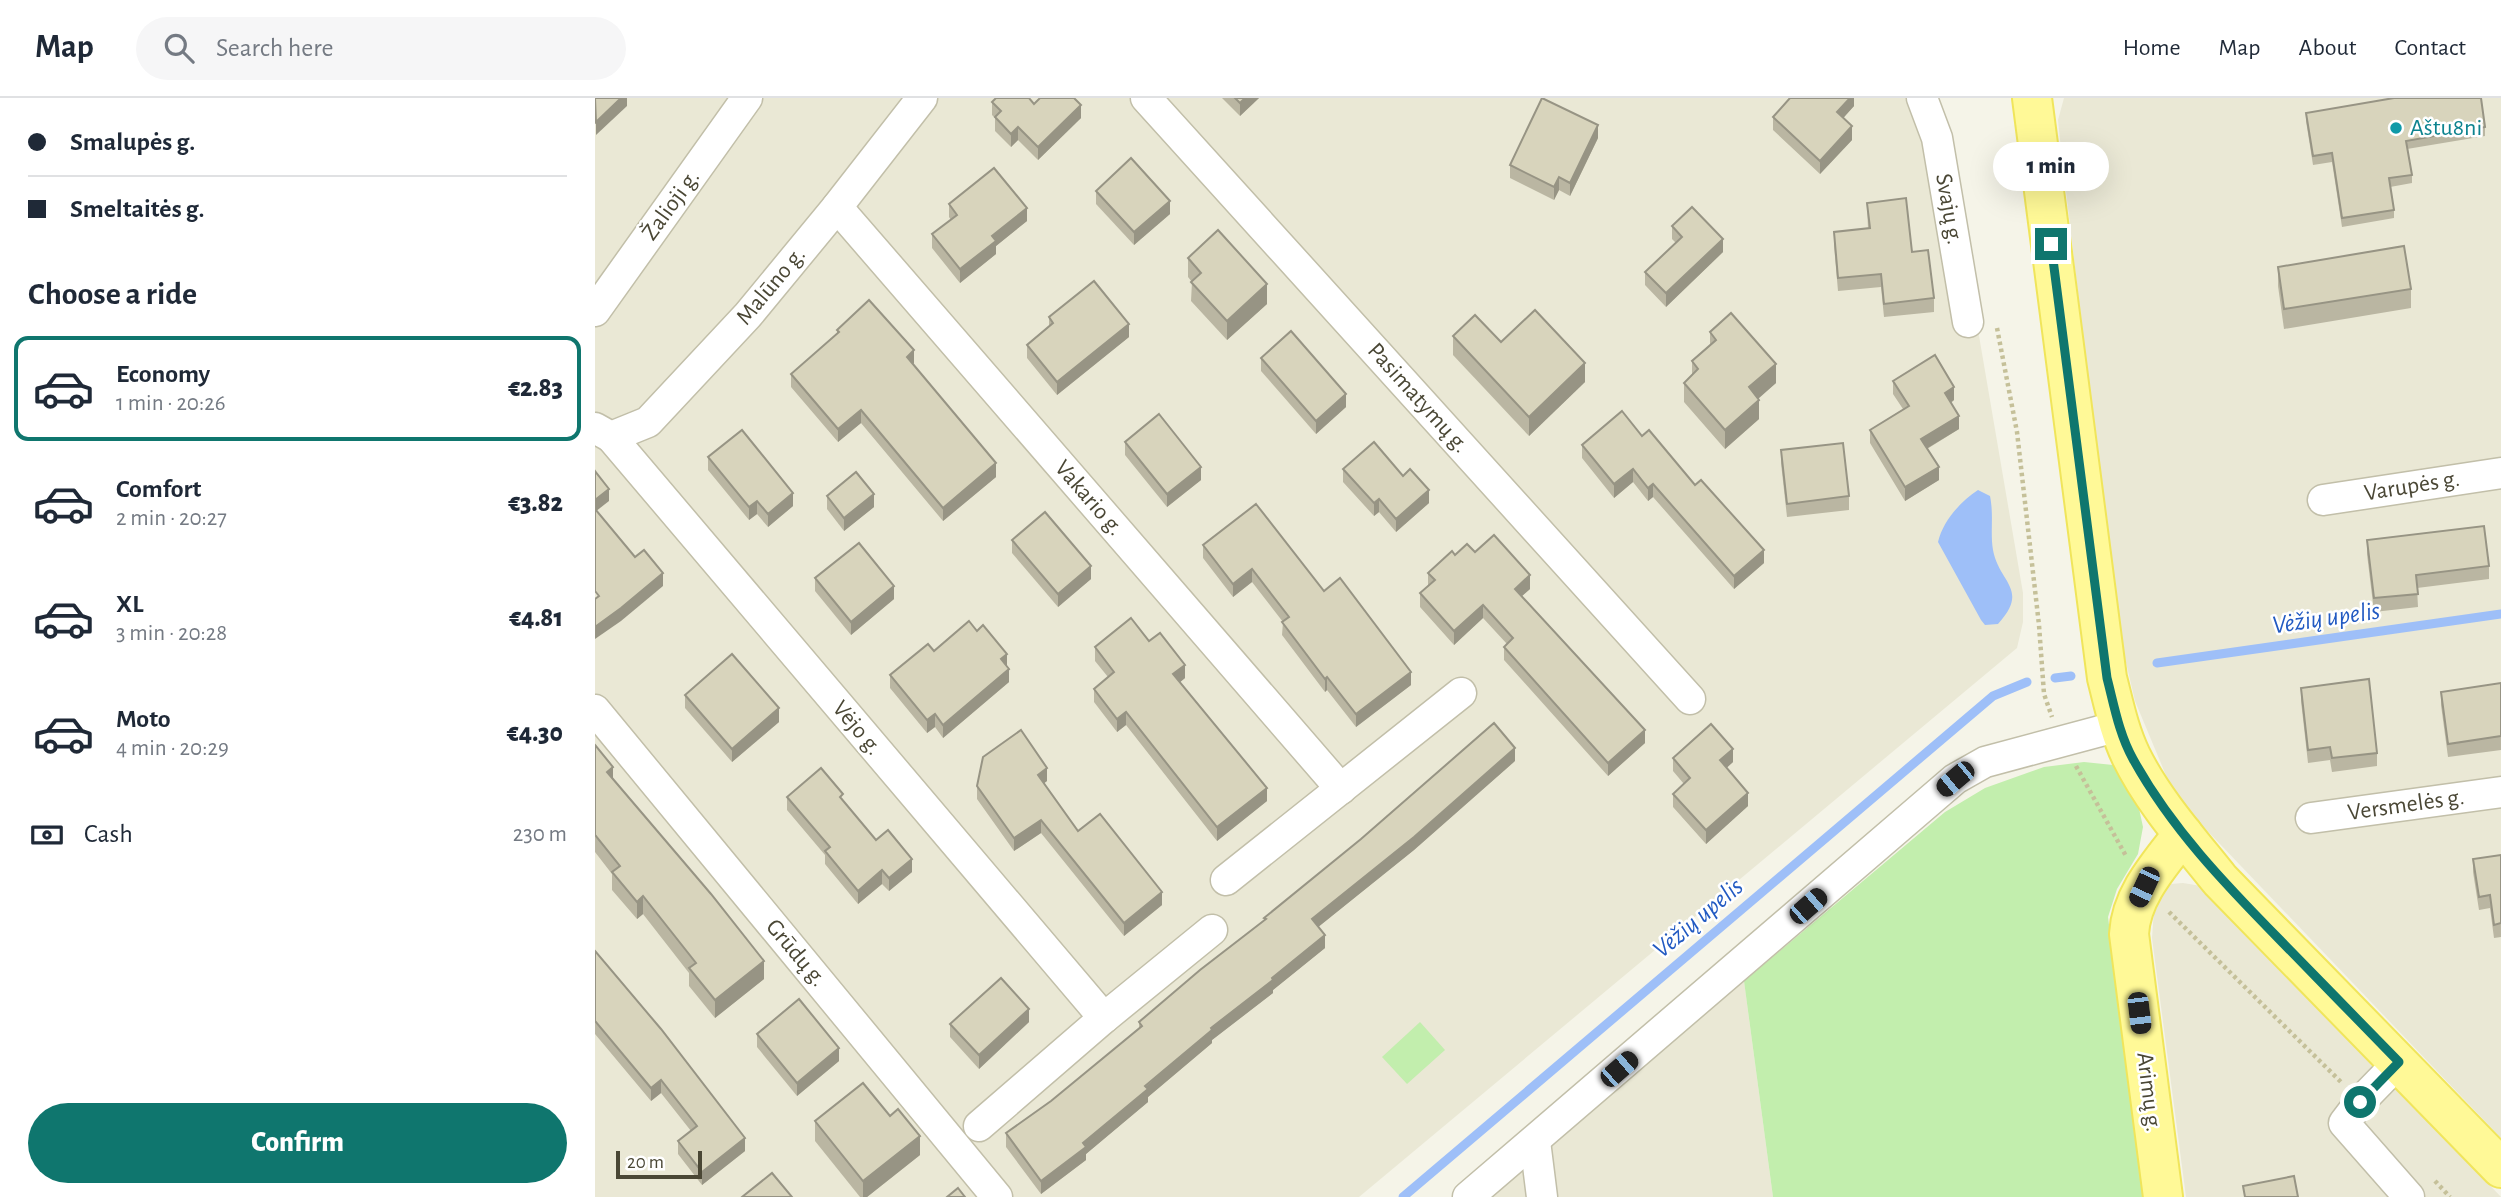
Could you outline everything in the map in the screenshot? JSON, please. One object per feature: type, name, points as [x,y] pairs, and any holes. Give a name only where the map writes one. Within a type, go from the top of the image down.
[{"type":"main road","points":[[2032,98],[2107,678],[2119,726],[2132,757],[2183,834],[2220,880],[2501,1168]]},
{"type":"main road","name":"Arimų g.","points":[[2163,1197],[2129,934],[2130,920],[2144,887],[2183,834]]},
{"type":"street","name":"Žalioji g.","points":[[595,311],[747,98]]},
{"type":"street","name":"Malūno g.","points":[[603,432],[648,422],[748,315],[922,98]]},
{"type":"street","name":"Pasimatymų g.","points":[[1146,98],[1690,699]]},
{"type":"street","name":"Svajų g.","points":[[1922,98],[1937,138],[1968,322]]},
{"type":"street","name":"Vakario g.","points":[[837,207],[1341,789]]},
{"type":"street","name":"Vėjo g.","points":[[603,432],[1104,1018]]},
{"type":"street","name":"Varupės g.","points":[[2323,500],[2501,473]]},
{"type":"street","points":[[1226,880],[1461,693]]},
{"type":"street","name":"Grūdų g.","points":[[595,710],[997,1197]]},
{"type":"street","points":[[1468,1197],[1955,779],[1985,762],[2119,726]]},
{"type":"street","name":"Versmelės g.","points":[[2311,818],[2501,792]]},
{"type":"street","points":[[979,1126],[1104,1018],[1212,930]]},
{"type":"street","points":[[2399,1062],[2360,1102],[2344,1123],[2409,1197]]},
{"type":"street","points":[[1535,1141],[1542,1197]]},
{"type":"shaded area","points":[[595,98],[1929,98],[1945,137],[2023,593],[2023,622],[2017,648],[1359,1197],[595,1197]]},
{"type":"shaded area","points":[[2064,98],[2501,98],[2501,1138],[2175,797],[2135,701],[2117,624],[2058,120]]},
{"type":"shaded area","points":[[2171,884],[2201,886],[2216,895],[2501,1197],[2186,1197],[2152,938],[2154,910],[2160,895]]},
{"type":"shaded area","points":[[1744,981],[1773,1197],[1491,1197]]},
{"type":"green space","points":[[2084,762],[2113,765],[2137,799],[2143,827],[2138,854],[2117,889],[2108,917],[2144,1197],[1773,1197],[1744,981],[1945,812],[1985,788],[2044,767]]},
{"type":"green space","points":[[1420,1022],[1445,1050],[1407,1084],[1382,1057]]},
{"type":"water","points":[[1978,490],[1990,496],[1993,550],[2012,594],[2012,602],[1998,624],[1985,625],[1981,620],[1938,542],[1953,513]]},
{"type":"building","points":[[595,98],[621,98],[596,122]]},
{"type":"building","points":[[996,98],[1029,98],[1034,104],[1040,98],[1074,98],[1081,105],[1038,147],[1018,127],[1011,134],[995,117],[1001,111],[992,102]]},
{"type":"building","points":[[1542,98],[1598,125],[1570,183],[1559,177],[1554,187],[1510,165]]},
{"type":"building","points":[[1790,98],[1850,98],[1837,112],[1852,126],[1820,161],[1773,117]]},
{"type":"building","points":[[2394,98],[2481,98],[2485,127],[2406,141],[2412,175],[2389,178],[2394,210],[2342,218],[2332,153],[2313,156],[2306,113]]},
{"type":"building","points":[[1131,158],[1170,201],[1134,232],[1096,191]]},
{"type":"building","points":[[994,168],[1027,208],[992,236],[996,241],[960,269],[932,234],[957,215],[949,204]]},
{"type":"building","points":[[1906,198],[1912,252],[1928,250],[1934,298],[1884,304],[1881,274],[1838,278],[1834,232],[1870,228],[1867,203]]},
{"type":"building","points":[[1692,207],[1723,239],[1666,293],[1645,272],[1682,237],[1672,226]]},
{"type":"building","points":[[1218,230],[1267,284],[1227,321],[1191,282],[1201,273],[1188,258]]},
{"type":"building","points":[[2404,246],[2411,289],[2284,309],[2278,267]]},
{"type":"building","points":[[1094,281],[1129,324],[1057,382],[1027,345],[1053,323],[1049,317]]},
{"type":"building","points":[[869,300],[914,350],[907,357],[996,463],[943,508],[861,410],[838,429],[791,374],[839,332],[837,330]]},
{"type":"building","points":[[1535,310],[1585,363],[1529,417],[1453,336],[1475,315],[1501,342]]},
{"type":"building","points":[[1731,313],[1776,364],[1749,387],[1759,400],[1725,430],[1684,383],[1698,369],[1692,361],[1716,340],[1710,332]]},
{"type":"building","points":[[1291,331],[1346,394],[1316,421],[1261,358]]},
{"type":"building","points":[[1935,355],[1954,387],[1945,393],[1959,416],[1921,439],[1939,467],[1905,487],[1870,430],[1909,406],[1893,381]]},
{"type":"building","points":[[1622,411],[1642,436],[1649,430],[1695,485],[1701,480],[1764,550],[1734,576],[1653,484],[1648,488],[1633,469],[1614,484],[1582,445]]},
{"type":"building","points":[[1159,414],[1201,467],[1167,494],[1125,442]]},
{"type":"building","points":[[742,430],[793,493],[768,514],[757,501],[749,507],[708,457]]},
{"type":"building","points":[[1374,442],[1403,476],[1410,469],[1429,490],[1396,519],[1379,499],[1374,503],[1343,469]]},
{"type":"building","points":[[1843,443],[1849,496],[1787,504],[1781,450]]},
{"type":"building","points":[[595,471],[609,489],[595,500]]},
{"type":"building","points":[[856,472],[874,494],[844,518],[827,496]]},
{"type":"building","points":[[1256,504],[1324,591],[1340,578],[1411,672],[1356,714],[1327,677],[1325,679],[1282,622],[1289,617],[1252,569],[1233,584],[1203,545]]},
{"type":"building","points":[[595,509],[635,557],[644,550],[663,573],[595,627],[595,599],[599,596],[595,591]]},
{"type":"building","points":[[1045,512],[1091,566],[1058,594],[1012,540]]},
{"type":"building","points":[[2484,526],[2489,566],[2416,575],[2418,594],[2374,598],[2367,540]]},
{"type":"building","points":[[1494,535],[1530,575],[1515,589],[1645,730],[1608,763],[1504,647],[1513,638],[1483,605],[1454,631],[1420,593],[1435,580],[1428,573],[1452,551],[1455,555],[1467,544],[1475,552]]},
{"type":"building","points":[[859,543],[894,586],[851,622],[815,578]]},
{"type":"building","points":[[1131,618],[1149,641],[1160,633],[1185,665],[1173,674],[1267,788],[1217,827],[1126,712],[1117,719],[1094,689],[1114,672],[1095,647]]},
{"type":"building","points":[[969,621],[977,631],[983,625],[1007,654],[1001,659],[1009,669],[943,725],[935,714],[927,720],[890,675],[928,644],[934,651]]},
{"type":"building","points":[[732,654],[779,708],[732,749],[685,695]]},
{"type":"building","points":[[2369,679],[2377,753],[2332,758],[2330,747],[2308,750],[2301,688]]},
{"type":"building","points":[[2501,683],[2501,736],[2448,744],[2441,692]]},
{"type":"building","points":[[1494,723],[1515,748],[1414,837],[1312,919],[1325,935],[1211,1028],[1212,1030],[1145,1086],[1148,1089],[1083,1143],[1086,1147],[1041,1181],[1006,1133],[1051,1101],[1142,1026],[1139,1022],[1361,839]]},
{"type":"building","points":[[1711,724],[1733,749],[1720,760],[1748,793],[1706,830],[1673,794],[1690,778],[1673,758]]},
{"type":"building","points":[[1021,730],[1047,768],[1038,775],[1078,831],[1100,814],[1162,892],[1124,923],[1041,820],[1014,838],[977,786],[983,757]]},
{"type":"building","points":[[595,745],[613,767],[607,772],[764,961],[715,1000],[689,968],[696,963],[643,896],[637,902],[612,872],[620,866],[595,835]]},
{"type":"building","points":[[821,768],[843,794],[840,797],[876,840],[888,830],[912,859],[889,878],[882,870],[858,891],[825,851],[830,847],[787,797]]},
{"type":"building","points":[[2501,855],[2501,923],[2494,925],[2490,895],[2479,897],[2473,859]]},
{"type":"building","points":[[595,951],[661,1029],[745,1138],[702,1172],[678,1141],[697,1126],[661,1080],[651,1088],[595,1021]]},
{"type":"building","points":[[1001,978],[1029,1009],[979,1055],[950,1024]]},
{"type":"building","points":[[799,999],[839,1048],[797,1083],[757,1034]]},
{"type":"building","points":[[863,1083],[890,1116],[898,1109],[920,1136],[863,1181],[815,1121]]},
{"type":"building","points":[[772,1173],[792,1197],[742,1197]]},
{"type":"building","points":[[2294,1176],[2298,1197],[2245,1197],[2243,1186]]},
{"type":"building","points":[[958,1188],[965,1197],[947,1197]]},
{"type":"waterway","name":"Vėžių upelis","points":[[2157,663],[2501,614]]},
{"type":"waterway","name":"Vėžių upelis","points":[[2055,678],[2071,676]]},
{"type":"waterway","name":"Vėžių upelis","points":[[1403,1197],[1993,696],[2027,682]]},
{"type":"place","name":"Aštu8ni","points":[[2396,128]]},
{"type":"route","points":[[2051,244],[2107,678],[2119,726],[2132,757],[2154,792],[2220,880],[2399,1062],[2360,1102]]}]
